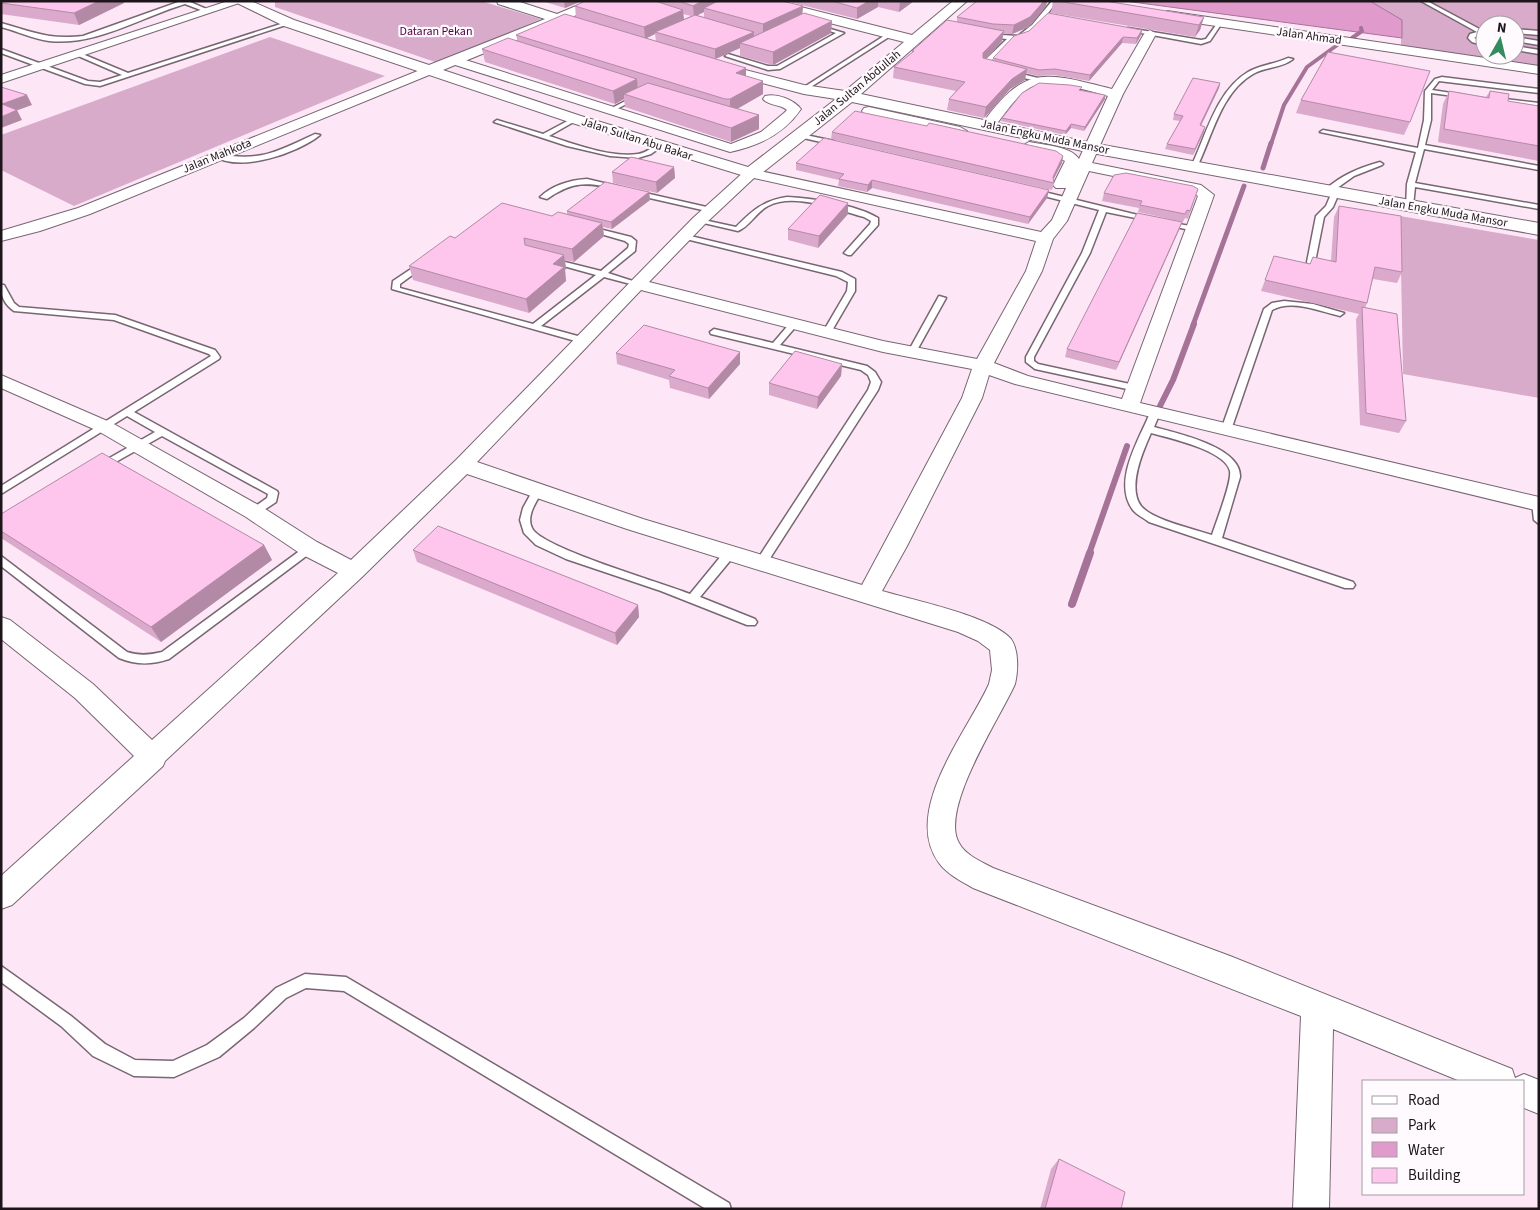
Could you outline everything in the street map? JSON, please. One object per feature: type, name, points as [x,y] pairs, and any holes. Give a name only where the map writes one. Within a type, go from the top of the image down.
[{"type":"main road","name":"Jalan Sultan Abu Bakar","points":[[240,1],[289,23],[580,121],[751,173]]},
{"type":"main road","points":[[503,1],[604,32]]},
{"type":"main road","points":[[430,70],[503,45],[600,1]]},
{"type":"main road","points":[[760,1],[809,20],[914,40]]},
{"type":"main road","name":"Jalan Sultan Abdullah","points":[[751,173],[801,136],[914,40],[936,25],[962,1]]},
{"type":"main road","name":"Jalan Ahmad","points":[[1152,12],[1539,70]]},
{"type":"main road","name":"Jalan Engku Muda Mansor","points":[[694,59],[788,85],[848,97],[914,114],[989,124],[1033,141],[1092,148],[1539,229]]},
{"type":"street","points":[[1,79],[240,1]]},
{"type":"street","points":[[1062,197],[1083,166],[1116,94],[1150,34]]},
{"type":"street","points":[[456,61],[608,111],[730,148],[750,143],[779,125],[794,110],[788,104],[765,103],[788,85]]},
{"type":"street","name":"Jalan Mahkota","points":[[1,236],[34,228],[84,211],[430,70]]},
{"type":"street","points":[[989,124],[1023,86],[1028,83],[1044,81],[1116,94]]},
{"type":"street","points":[[580,121],[608,111]]},
{"type":"street","points":[[868,595],[896,546],[968,406],[983,366],[1034,271],[1045,238],[1059,221],[1062,197],[1073,164],[1072,159],[1033,141],[914,114],[869,111]]},
{"type":"street","points":[[763,120],[779,125]]},
{"type":"street","points":[[1083,166],[1203,191],[1206,195],[1196,229],[1129,406]]},
{"type":"street","points":[[1,895],[153,758],[354,571],[463,466],[582,340],[698,222],[751,173]]},
{"type":"street","name":"Jalan Sultan Abu Bakar","points":[[751,173],[1045,238]]},
{"type":"street","points":[[638,284],[827,332],[983,366],[1022,380],[1129,406],[1152,421],[1226,430],[1538,509]]},
{"type":"street","points":[[1,381],[105,427],[254,512],[309,548],[354,571]]},
{"type":"street","points":[[463,466],[537,492],[966,625],[987,634],[1002,646],[1005,663],[1002,683],[952,781],[942,810],[941,831],[945,847],[960,864],[983,878],[1230,971],[1498,1080]]},
{"type":"street","points":[[1,626],[84,691],[153,758]]},
{"type":"street","points":[[1311,1209],[1317,1007]]},
{"type":"street","points":[[1525,1091],[1539,1097]]},
{"type":"lane","points":[[978,33],[1010,39],[1019,38],[1048,16],[1055,1]]},
{"type":"lane","points":[[1423,1],[1475,30]]},
{"type":"lane","points":[[1,25],[50,39],[65,39],[100,32],[184,2],[208,11]]},
{"type":"lane","points":[[728,56],[774,69],[841,33],[809,20]]},
{"type":"lane","points":[[1124,30],[1201,42],[1208,40],[1220,22]]},
{"type":"lane","points":[[1,51],[92,84],[104,83],[289,23]]},
{"type":"lane","points":[[110,28],[128,38]]},
{"type":"lane","points":[[100,32],[128,38]]},
{"type":"lane","points":[[1525,32],[1539,33]]},
{"type":"lane","points":[[804,89],[889,35]]},
{"type":"lane","points":[[997,70],[987,68],[985,64],[1010,39]]},
{"type":"lane","points":[[1525,41],[1539,44]]},
{"type":"lane","points":[[1525,50],[1539,52]]},
{"type":"lane","points":[[711,65],[737,52]]},
{"type":"lane","points":[[78,54],[128,75]]},
{"type":"lane","points":[[1194,167],[1225,100],[1238,82],[1250,74],[1281,64],[1290,59]]},
{"type":"lane","points":[[1006,72],[1044,81]]},
{"type":"lane","points":[[1409,206],[1411,184],[1427,120],[1428,91],[1437,80],[1442,79],[1539,91]]},
{"type":"lane","points":[[1428,91],[1466,95]]},
{"type":"lane","points":[[608,111],[642,95]]},
{"type":"lane","points":[[1500,100],[1539,105]]},
{"type":"lane","points":[[544,136],[580,121]]},
{"type":"lane","points":[[497,122],[582,147],[631,157],[639,156],[659,146]]},
{"type":"lane","points":[[1322,132],[1539,168]]},
{"type":"lane","points":[[217,156],[239,161],[266,159],[317,135]]},
{"type":"lane","points":[[801,136],[838,144]]},
{"type":"lane","points":[[1311,262],[1320,216],[1329,207],[1336,183],[1357,171],[1380,164]]},
{"type":"lane","points":[[544,198],[567,182],[583,180],[839,274],[852,281],[852,291],[827,332]]},
{"type":"lane","points":[[1411,184],[1539,207]]},
{"type":"lane","points":[[1027,189],[1103,209],[1196,229]]},
{"type":"lane","points":[[698,222],[738,228],[765,205],[790,199],[806,200],[867,215],[875,220],[874,226],[848,253]]},
{"type":"lane","points":[[1103,209],[1086,253],[1030,358],[1030,362],[1035,366],[1136,388]]},
{"type":"lane","points":[[536,326],[632,249],[633,243],[618,235],[584,227]]},
{"type":"lane","points":[[540,257],[638,284]]},
{"type":"lane","points":[[430,258],[396,284],[396,289],[582,340]]},
{"type":"lane","points":[[1,287],[11,306],[17,309],[115,318],[212,352],[216,357],[1,491]]},
{"type":"lane","points":[[912,352],[942,298]]},
{"type":"lane","points":[[1226,430],[1268,309],[1275,303],[1288,303],[1340,313]]},
{"type":"lane","points":[[775,346],[794,324]]},
{"type":"lane","points":[[714,332],[864,368],[872,374],[876,382],[873,390],[761,563]]},
{"type":"lane","points":[[128,413],[273,493],[272,500],[254,512]]},
{"type":"lane","points":[[1216,539],[1235,473],[1231,461],[1152,421],[1132,470],[1129,493],[1137,509],[1154,519],[1349,585]]},
{"type":"lane","points":[[96,470],[162,432]]},
{"type":"lane","points":[[537,492],[525,512],[525,524],[532,536],[556,550],[693,598],[751,622]]},
{"type":"lane","points":[[1,560],[123,655],[134,660],[148,661],[166,656],[309,548]]},
{"type":"lane","points":[[693,598],[730,553]]},
{"type":"lane","points":[[1,973],[66,1021],[99,1050],[134,1068],[174,1069],[213,1050],[249,1023],[281,993],[306,981],[346,984],[723,1209]]},
{"type":"green space","name":"Dataran Pekan","points":[[275,1],[481,1],[541,19],[438,63],[275,7]]},
{"type":"green space","points":[[1370,1],[1539,1],[1539,67],[1525,65],[1525,15],[1475,15],[1475,58],[1401,47],[1401,20]]},
{"type":"green space","points":[[270,37],[385,76],[74,206],[1,170],[1,135]]},
{"type":"green space","points":[[1400,216],[1539,240],[1539,398],[1403,374]]},
{"type":"water","points":[[1125,1],[1370,1],[1402,20],[1402,38]]},
{"type":"building","points":[[1,1],[99,1],[74,13],[1,3]]},
{"type":"building","points":[[585,1],[655,1],[683,10],[644,27],[575,6]]},
{"type":"building","points":[[679,1],[702,1],[693,6]]},
{"type":"building","points":[[718,1],[782,1],[803,6],[763,24],[704,8]]},
{"type":"building","points":[[832,1],[869,1],[857,8]]},
{"type":"building","points":[[977,1],[1044,1],[1030,17],[1014,25],[993,24],[957,17]]},
{"type":"building","points":[[1058,1],[1105,1],[1204,17],[1199,25]]},
{"type":"building","points":[[804,13],[832,21],[773,52],[740,43]]},
{"type":"building","points":[[1048,13],[1142,30],[1137,38],[1123,37],[1090,75],[1055,69],[1039,70],[993,58],[1014,36],[1029,31]]},
{"type":"building","points":[[565,14],[746,68],[736,73],[763,81],[730,99],[725,99],[516,35]]},
{"type":"building","points":[[695,15],[754,32],[715,49],[655,32]]},
{"type":"building","points":[[947,20],[1004,31],[983,53],[983,58],[1027,69],[1012,79],[986,107],[949,99],[965,82],[894,67]]},
{"type":"building","points":[[508,38],[637,79],[613,91],[482,49]]},
{"type":"building","points":[[1328,52],[1430,71],[1410,122],[1301,100]]},
{"type":"building","points":[[1193,78],[1220,83],[1200,125],[1205,127],[1195,149],[1167,144],[1183,116],[1174,114]]},
{"type":"building","points":[[648,83],[759,115],[731,128],[624,94]]},
{"type":"building","points":[[1039,83],[1082,87],[1079,90],[1105,95],[1085,127],[1071,124],[1066,131],[1002,118],[1022,93]]},
{"type":"building","points":[[1,87],[27,95],[2,104],[17,110],[1,117]]},
{"type":"building","points":[[1449,91],[1489,98],[1490,91],[1509,94],[1508,101],[1539,106],[1539,146],[1444,129]]},
{"type":"building","points":[[855,111],[927,126],[929,123],[1056,151],[1063,156],[1053,177],[1054,183],[832,132]]},
{"type":"building","points":[[824,138],[1049,190],[1030,217],[872,180],[868,185],[839,179],[844,174],[796,163]]},
{"type":"building","points":[[631,157],[674,167],[656,182],[612,172]]},
{"type":"building","points":[[1126,173],[1193,186],[1198,189],[1190,211],[1187,210],[1185,214],[1140,205],[1142,201],[1104,193],[1114,175]]},
{"type":"building","points":[[605,182],[649,192],[611,222],[567,211]]},
{"type":"building","points":[[820,195],[848,203],[819,236],[788,229]]},
{"type":"building","points":[[502,203],[552,216],[558,212],[602,223],[572,249],[524,238],[525,245],[564,255],[553,264],[564,267],[526,299],[409,266],[450,236],[455,238]]},
{"type":"building","points":[[1339,206],[1401,216],[1402,272],[1375,267],[1367,303],[1265,280],[1274,256],[1310,264],[1313,257],[1336,262]]},
{"type":"building","points":[[1137,213],[1182,222],[1119,362],[1067,349]]},
{"type":"building","points":[[1362,307],[1397,314],[1406,421],[1366,413]]},
{"type":"building","points":[[644,325],[740,352],[708,388],[669,376],[675,370],[616,353]]},
{"type":"building","points":[[795,351],[842,364],[818,397],[769,383]]},
{"type":"building","points":[[102,453],[264,545],[151,627],[1,531],[1,514]]},
{"type":"building","points":[[438,526],[638,605],[615,633],[413,550]]},
{"type":"building","points":[[1059,1159],[1125,1192],[1121,1209],[1045,1209]]},
{"type":"waterway","points":[[1352,38],[1362,31],[1361,28]]},
{"type":"waterway","points":[[1271,144],[1284,105],[1307,67],[1340,43]]},
{"type":"waterway","points":[[1263,168],[1271,143]]},
{"type":"waterway","points":[[1193,325],[1244,186]]},
{"type":"waterway","points":[[1160,406],[1173,380],[1194,324]]},
{"type":"waterway","points":[[1089,554],[1127,446]]},
{"type":"waterway","points":[[1072,604],[1090,553]]}]
